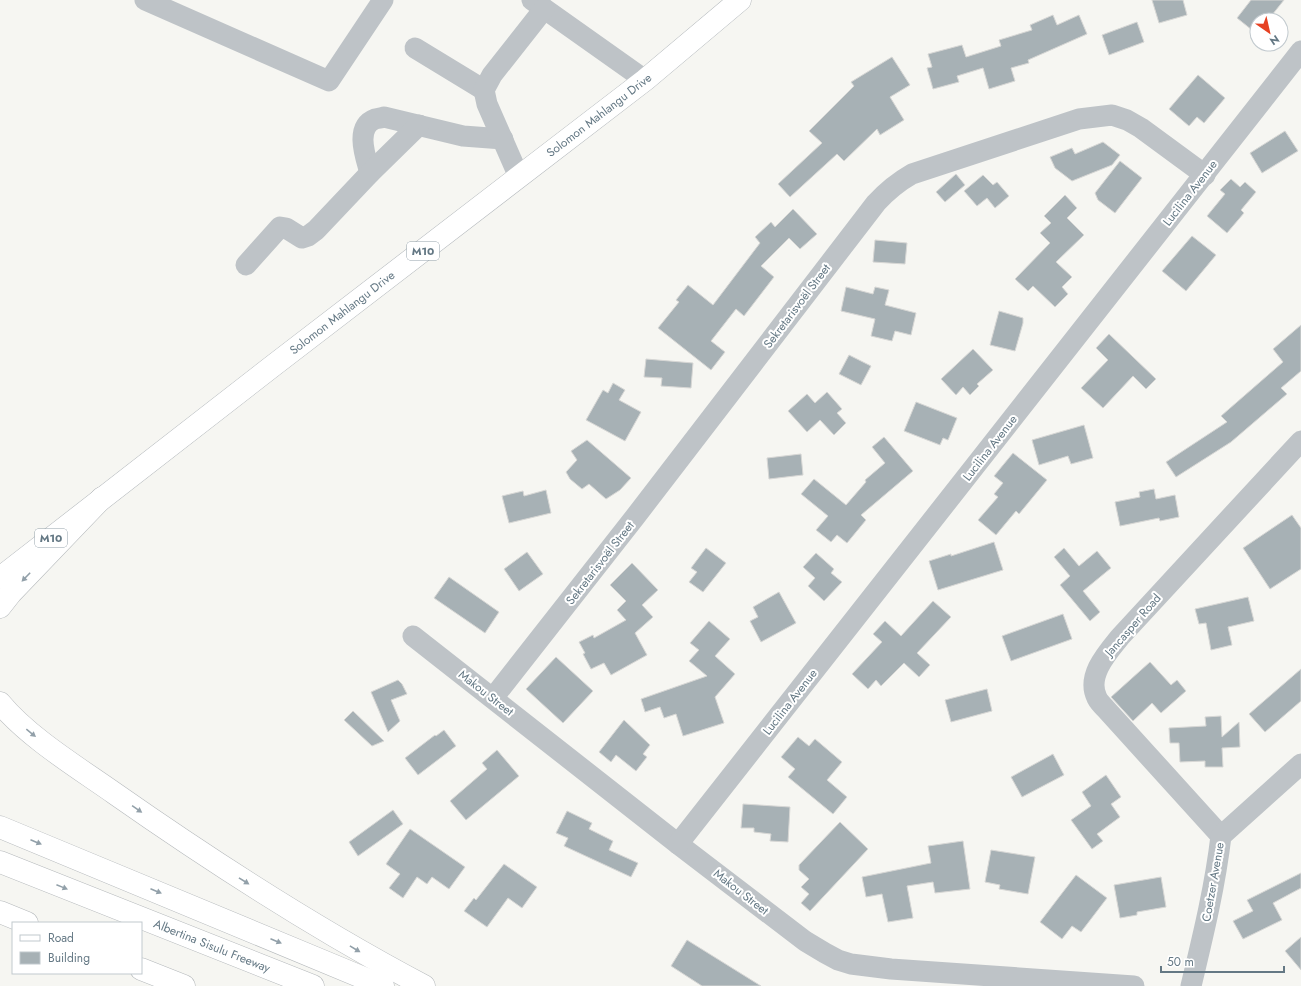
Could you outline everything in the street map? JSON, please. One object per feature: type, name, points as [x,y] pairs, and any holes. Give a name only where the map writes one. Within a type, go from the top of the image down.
[{"type":"main road","name":"Solomon Mahlangu Drive","points":[[0,578],[645,80],[740,0]]},
{"type":"main road","points":[[0,607],[11,593],[102,498]]},
{"type":"main road","points":[[0,703],[9,714],[52,750],[243,881],[360,952],[424,986]]},
{"type":"main road","points":[[0,827],[383,986]]},
{"type":"main road","name":"Albertina Sisulu Freeway","points":[[0,862],[313,986]]},
{"type":"main road","points":[[0,912],[25,922]]},
{"type":"main road","points":[[142,969],[184,986]]},
{"type":"street","points":[[145,0],[329,81],[383,0]]},
{"type":"street","points":[[519,177],[487,104],[484,90],[492,75],[538,4],[645,80]]},
{"type":"street","points":[[415,48],[484,90]]},
{"type":"street","name":"Lucilina Avenue","points":[[678,844],[1301,51]]},
{"type":"street","name":"Sekretarisvoël Street","points":[[493,698],[635,517],[876,203],[890,188],[918,171],[1079,119],[1112,115],[1127,120],[1141,128],[1205,174]]},
{"type":"street","points":[[370,173],[362,143],[367,125],[374,119],[384,118],[463,136],[503,140]]},
{"type":"street","points":[[246,265],[280,227],[286,228],[302,238],[308,236],[316,230],[370,173],[419,125]]},
{"type":"street","name":"Jancasper Road","points":[[1221,836],[1105,708],[1097,698],[1094,689],[1094,681],[1097,670],[1104,657],[1120,637],[1301,441]]},
{"type":"street","name":"Makou Street","points":[[413,636],[678,844],[806,941],[838,960],[851,964],[891,969],[1134,986]]},
{"type":"street","name":"Coetzer Avenue","points":[[1191,986],[1211,900],[1218,863],[1221,836],[1301,764]]},
{"type":"building","points":[[1152,0],[1183,0],[1187,15],[1159,23]]},
{"type":"building","points":[[1251,0],[1284,0],[1274,12],[1249,12],[1249,28],[1237,18]]},
{"type":"building","points":[[1053,15],[1057,25],[1079,15],[1087,34],[1028,60],[1029,63],[1011,68],[1015,81],[989,89],[983,68],[957,76],[959,82],[933,89],[927,68],[932,67],[928,54],[962,45],[966,57],[1001,46],[999,40],[1032,30],[1030,25]]},
{"type":"building","points":[[1137,22],[1144,42],[1109,55],[1102,35]]},
{"type":"building","points":[[892,57],[910,85],[890,97],[904,120],[880,135],[877,129],[844,161],[837,154],[790,197],[778,184],[822,143],[809,131],[854,86],[851,82]]},
{"type":"building","points":[[1198,75],[1225,98],[1204,123],[1197,117],[1189,126],[1169,109]]},
{"type":"building","points":[[1285,131],[1298,151],[1262,173],[1250,153]]},
{"type":"building","points":[[1103,142],[1120,155],[1112,165],[1072,181],[1055,168],[1050,157],[1072,148],[1075,154]]},
{"type":"building","points":[[1120,161],[1142,178],[1115,213],[1098,200],[1095,193]]},
{"type":"building","points":[[956,174],[965,185],[945,202],[936,192]]},
{"type":"building","points":[[983,175],[993,185],[997,182],[1009,196],[995,208],[987,198],[977,206],[964,191]]},
{"type":"building","points":[[1231,179],[1240,187],[1245,182],[1256,192],[1241,210],[1244,213],[1227,233],[1207,216],[1225,194],[1220,190]]},
{"type":"building","points":[[1065,195],[1077,208],[1067,218],[1084,235],[1056,262],[1072,277],[1062,287],[1068,294],[1055,307],[1033,286],[1028,291],[1015,279],[1050,243],[1040,233],[1051,223],[1044,216]]},
{"type":"building","points":[[793,209],[817,234],[800,249],[789,238],[761,266],[774,277],[744,316],[736,309],[711,341],[725,352],[711,370],[658,328],[679,302],[676,300],[688,285],[713,305],[760,243],[755,237],[771,222],[775,227]]},
{"type":"building","points":[[1192,236],[1216,255],[1186,291],[1162,271]]},
{"type":"building","points":[[875,240],[907,243],[905,264],[873,262]]},
{"type":"building","points":[[846,287],[873,294],[875,287],[889,290],[885,305],[916,313],[911,335],[895,331],[892,341],[871,336],[875,319],[841,311]]},
{"type":"building","points":[[999,311],[1023,318],[1015,351],[990,345]]},
{"type":"building","points":[[1301,325],[1301,371],[1281,388],[1287,394],[1231,442],[1176,477],[1166,462],[1227,422],[1221,416],[1283,362],[1273,349]]},
{"type":"building","points":[[1109,334],[1156,379],[1146,389],[1133,376],[1103,408],[1081,388],[1108,360],[1096,348]]},
{"type":"building","points":[[973,349],[993,370],[977,384],[979,386],[970,395],[963,387],[956,395],[941,379]]},
{"type":"building","points":[[849,355],[871,366],[861,385],[839,374]]},
{"type":"building","points":[[646,359],[693,363],[691,388],[661,386],[662,378],[644,377]]},
{"type":"building","points":[[613,383],[625,390],[619,400],[641,412],[625,441],[586,420],[603,390],[608,393]]},
{"type":"building","points":[[827,392],[842,409],[837,413],[846,423],[834,435],[820,420],[807,432],[788,411],[807,394],[815,403]]},
{"type":"building","points":[[916,402],[957,418],[948,440],[943,438],[940,445],[904,431]]},
{"type":"building","points":[[1084,425],[1093,458],[1071,464],[1068,456],[1039,465],[1032,440]]},
{"type":"building","points":[[884,437],[913,471],[861,515],[866,520],[847,543],[837,535],[831,542],[816,530],[828,516],[801,494],[814,479],[846,505],[866,482],[865,480],[885,463],[872,447]]},
{"type":"building","points":[[587,440],[631,478],[620,490],[606,499],[589,484],[582,489],[570,479],[566,472],[577,460],[571,451]]},
{"type":"building","points":[[1013,453],[1047,480],[1019,514],[1016,511],[996,535],[978,520],[998,497],[994,494],[1003,483],[994,476]]},
{"type":"building","points":[[801,454],[803,475],[769,479],[767,458]]},
{"type":"building","points":[[1154,489],[1156,499],[1175,495],[1179,517],[1160,521],[1159,518],[1120,526],[1115,502],[1140,497],[1139,492]]},
{"type":"building","points":[[546,490],[551,513],[509,523],[502,496],[523,491],[524,496]]},
{"type":"building","points":[[1292,515],[1301,528],[1301,569],[1270,589],[1243,548]]},
{"type":"building","points":[[994,542],[1003,570],[938,590],[929,561],[951,554],[951,556]]},
{"type":"building","points":[[706,548],[726,563],[703,592],[689,582],[697,572],[691,568]]},
{"type":"building","points":[[1064,548],[1079,566],[1097,551],[1111,568],[1083,591],[1100,612],[1090,621],[1060,585],[1070,576],[1054,557]]},
{"type":"building","points":[[527,552],[543,574],[519,591],[504,569]]},
{"type":"building","points":[[816,553],[834,569],[831,573],[842,582],[824,601],[808,586],[815,578],[803,567]]},
{"type":"building","points":[[632,563],[658,590],[642,605],[653,617],[635,633],[647,655],[611,675],[604,663],[591,669],[583,654],[585,653],[579,642],[593,635],[594,638],[626,620],[617,610],[626,601],[610,585]]},
{"type":"building","points":[[449,577],[499,612],[485,633],[434,598]]},
{"type":"building","points":[[779,592],[796,623],[761,642],[750,621],[758,617],[753,607]]},
{"type":"building","points":[[1248,597],[1254,621],[1228,627],[1232,645],[1211,650],[1206,623],[1199,624],[1195,609]]},
{"type":"building","points":[[933,601],[951,617],[917,653],[930,665],[919,677],[904,663],[881,686],[876,680],[868,689],[852,674],[882,642],[873,634],[885,621],[901,636]]},
{"type":"building","points":[[1063,614],[1072,639],[1011,661],[1002,636]]},
{"type":"building","points":[[709,621],[730,639],[715,656],[735,674],[715,697],[724,723],[683,736],[676,714],[664,718],[660,707],[645,712],[641,699],[707,676],[689,661],[699,650],[690,643]]},
{"type":"building","points":[[556,657],[593,691],[563,723],[526,689]]},
{"type":"building","points":[[1150,662],[1171,685],[1177,680],[1186,691],[1161,713],[1152,703],[1133,721],[1111,697]]},
{"type":"building","points":[[1301,669],[1301,701],[1265,732],[1249,714]]},
{"type":"building","points":[[398,680],[402,684],[407,694],[391,700],[400,721],[388,732],[371,692]]},
{"type":"building","points":[[987,689],[992,711],[951,722],[945,700]]},
{"type":"building","points":[[353,711],[384,741],[372,746],[344,720]]},
{"type":"building","points":[[1221,716],[1222,737],[1239,722],[1240,747],[1222,748],[1223,767],[1205,767],[1205,761],[1180,762],[1179,743],[1170,743],[1169,728],[1206,726],[1205,717]]},
{"type":"building","points":[[624,720],[650,745],[643,754],[647,757],[636,771],[616,755],[611,762],[599,752]]},
{"type":"building","points":[[444,730],[456,746],[418,775],[405,758]]},
{"type":"building","points":[[798,737],[809,746],[815,739],[842,762],[827,780],[847,797],[833,814],[788,777],[795,769],[781,757]]},
{"type":"building","points":[[497,750],[519,776],[466,820],[450,801],[487,769],[482,763]]},
{"type":"building","points":[[1053,754],[1064,775],[1022,797],[1011,777]]},
{"type":"building","points":[[1106,775],[1121,797],[1111,804],[1120,817],[1097,834],[1103,841],[1092,849],[1071,820],[1091,806],[1082,792]]},
{"type":"building","points":[[743,804],[790,807],[788,842],[770,841],[771,834],[754,832],[754,828],[741,828]]},
{"type":"building","points":[[393,810],[403,824],[358,856],[349,842]]},
{"type":"building","points":[[567,811],[592,823],[589,829],[613,841],[609,850],[638,863],[631,877],[564,846],[568,838],[556,833]]},
{"type":"building","points":[[840,822],[868,849],[810,911],[801,903],[809,894],[801,887],[809,879],[799,870],[799,865]]},
{"type":"building","points":[[410,829],[465,867],[449,889],[432,877],[427,884],[417,877],[403,898],[389,888],[400,874],[386,864]]},
{"type":"building","points":[[963,841],[970,889],[935,893],[933,882],[907,886],[913,918],[888,922],[882,894],[866,897],[862,877],[931,863],[928,846]]},
{"type":"building","points":[[991,850],[1035,857],[1028,894],[999,889],[1000,885],[985,882]]},
{"type":"building","points":[[504,864],[537,887],[522,908],[508,898],[487,927],[464,911],[474,898],[476,900]]},
{"type":"building","points":[[1301,873],[1301,888],[1273,903],[1282,920],[1243,939],[1233,921],[1253,911],[1247,900]]},
{"type":"building","points":[[1076,875],[1107,898],[1081,932],[1072,926],[1062,939],[1040,922]]},
{"type":"building","points":[[1161,877],[1166,907],[1137,912],[1137,915],[1120,918],[1114,885]]},
{"type":"building","points":[[1301,937],[1301,970],[1285,951]]},
{"type":"building","points":[[687,940],[761,986],[702,986],[671,966]]}]
